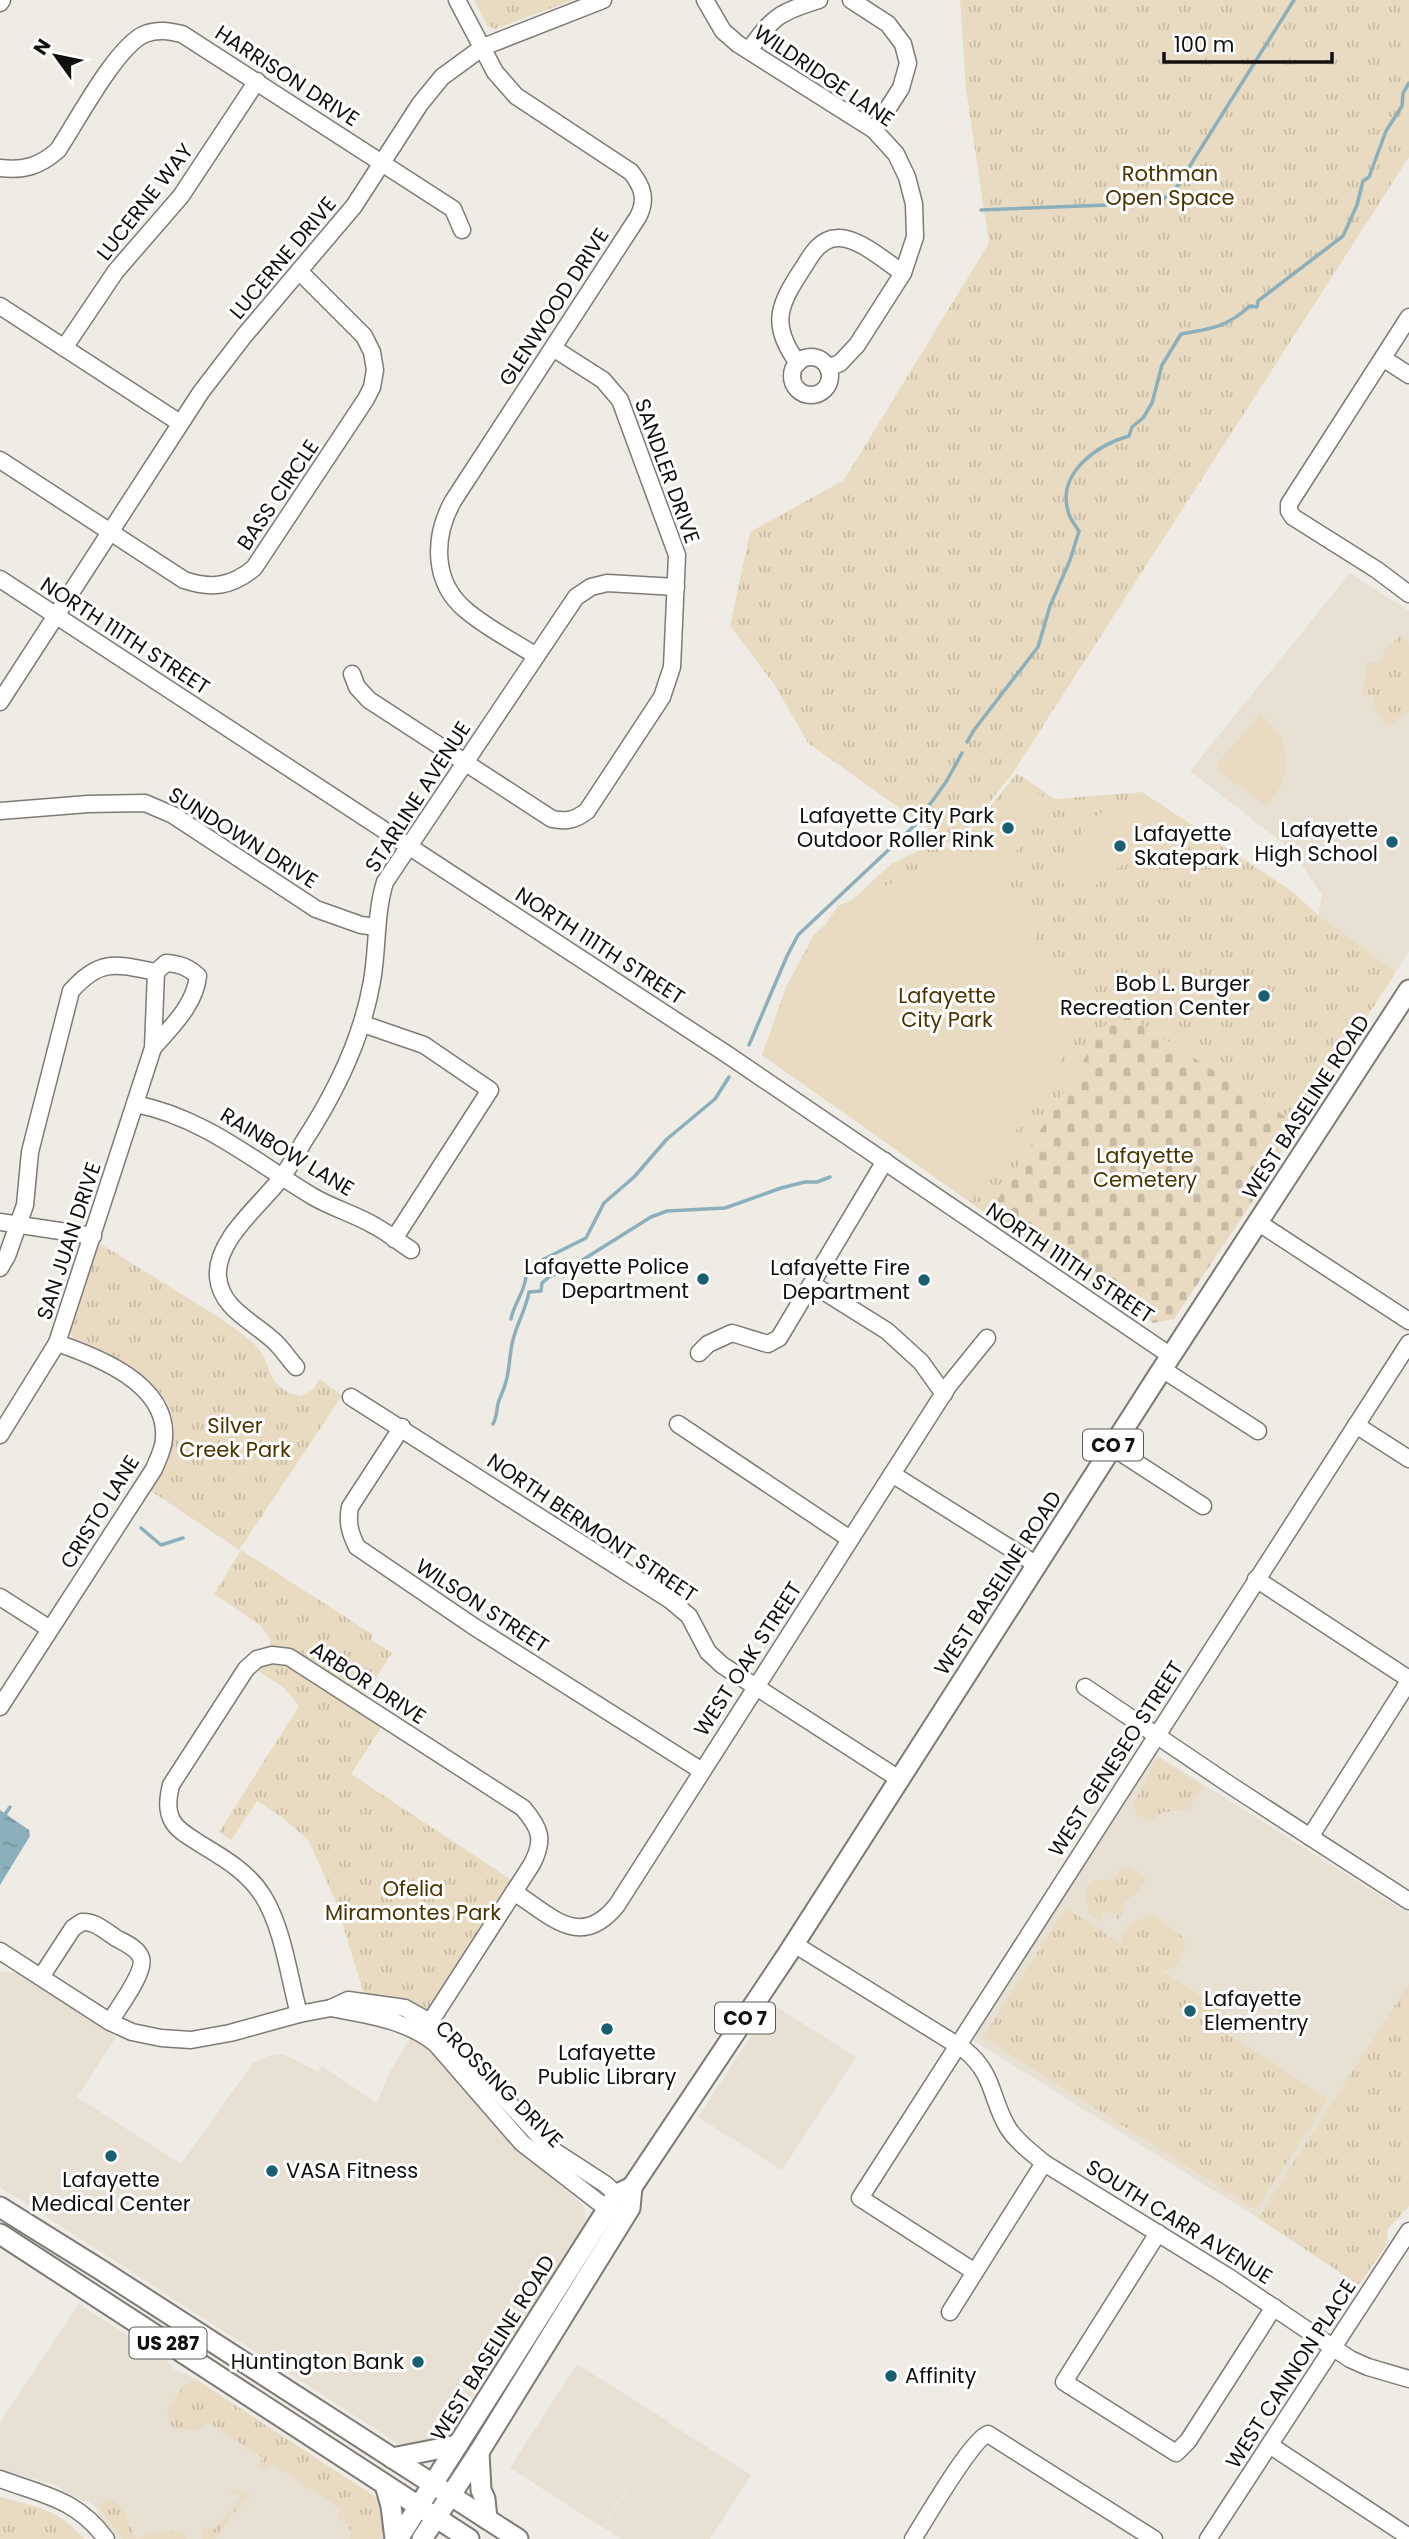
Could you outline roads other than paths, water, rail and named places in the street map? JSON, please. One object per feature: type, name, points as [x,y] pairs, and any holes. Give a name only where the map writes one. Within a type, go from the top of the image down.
[{"type":"main road","name":"WEST BASELINE ROAD","points":[[396,2539],[794,1944],[1167,1362],[1406,1000]]},
{"type":"main road","name":"WEST BASELINE ROAD","points":[[422,2539],[479,2452],[622,2204]]},
{"type":"main road","name":"US 287","points":[[0,2207],[518,2539]]},
{"type":"main road","name":"US 287","points":[[0,2234],[469,2539]]},
{"type":"main road","points":[[392,2458],[458,2445]]},
{"type":"main road","points":[[479,2452],[481,2490],[487,2519]]},
{"type":"main road","points":[[385,2485],[396,2539]]},
{"type":"street","name":"GLENWOOD DRIVE","points":[[457,0],[495,72],[516,96],[631,173],[640,183],[644,195],[638,217],[445,516],[439,537],[438,554],[444,580],[455,599],[467,611],[536,656]]},
{"type":"street","name":"LUCERNE DRIVE","points":[[0,702],[180,423],[244,336],[354,206],[420,104],[442,77],[483,47],[603,0]]},
{"type":"street","name":"WILDRIDGE LANE","points":[[705,0],[723,31],[873,130],[897,154],[914,204],[915,237],[903,273],[857,345],[840,363],[828,368],[828,386],[821,393],[813,396],[796,388],[793,371],[797,363],[785,347],[781,334],[781,309],[784,295],[820,245],[830,239],[851,239],[903,273]]},
{"type":"street","points":[[749,50],[770,22],[793,8],[819,0]]},
{"type":"street","points":[[850,0],[888,24],[903,44],[908,63],[901,88],[873,130]]},
{"type":"street","name":"HARRISON DRIVE","points":[[0,168],[16,170],[33,167],[58,150],[122,51],[143,35],[156,31],[182,34],[453,209],[462,230]]},
{"type":"street","name":"LUCERNE WAY","points":[[64,348],[116,271],[181,196],[257,81]]},
{"type":"street","name":"BASS CIRCLE","points":[[0,460],[184,580],[216,587],[243,578],[254,568],[372,387],[375,370],[372,352],[364,336],[300,272]]},
{"type":"street","points":[[0,306],[180,423]]},
{"type":"street","points":[[1409,317],[1293,497],[1289,511],[1300,522],[1377,570],[1409,594]]},
{"type":"street","name":"SANDLER DRIVE","points":[[352,674],[357,687],[369,700],[552,819],[564,822],[577,819],[587,811],[662,697],[669,681],[677,555],[620,400],[603,380],[553,348]]},
{"type":"street","points":[[797,363],[805,358],[814,358],[823,361],[828,368]]},
{"type":"street","points":[[1384,359],[1409,375]]},
{"type":"street","name":"NORTH 111TH STREET","points":[[0,579],[519,917],[885,1161],[1167,1362],[1258,1431]]},
{"type":"street","name":"STARLINE AVENUE","points":[[296,1367],[276,1343],[229,1305],[221,1295],[217,1267],[232,1236],[282,1177],[330,1100],[363,1024],[373,979],[379,902],[385,881],[576,597],[591,587],[607,583],[676,587]]},
{"type":"street","name":"SUNDOWN DRIVE","points":[[0,811],[88,804],[145,803],[173,815],[316,909],[360,925],[377,927]]},
{"type":"street","name":"SAN JUAN DRIVE","points":[[0,1436],[57,1343],[153,1048],[156,972],[166,963],[180,964],[198,976],[197,988],[188,1006],[153,1048]]},
{"type":"street","points":[[0,1268],[8,1256],[19,1224],[29,1177],[30,1152],[71,990],[84,976],[99,967],[116,964],[156,972]]},
{"type":"street","points":[[363,1024],[424,1045],[490,1090],[394,1239]]},
{"type":"street","name":"RAINBOW LANE","points":[[135,1104],[157,1108],[201,1126],[315,1198],[374,1225],[411,1250]]},
{"type":"street","points":[[699,1353],[708,1344],[732,1333],[768,1344],[779,1338],[885,1161]]},
{"type":"street","points":[[0,1222],[93,1236]]},
{"type":"street","points":[[1259,1223],[1409,1321]]},
{"type":"street","points":[[812,1284],[887,1331],[921,1362],[943,1394]]},
{"type":"street","name":"WEST OAK STREET","points":[[514,1892],[571,1927],[590,1928],[605,1920],[943,1394],[987,1338]]},
{"type":"street","name":"CRISTO LANE","points":[[50,1629],[154,1469],[164,1438],[162,1419],[146,1390],[94,1357],[57,1343]]},
{"type":"street","name":"WEST GENESEO STREET","points":[[975,2272],[860,2198],[1409,1343]]},
{"type":"street","name":"NORTH BERMONT STREET","points":[[351,1397],[670,1600],[689,1616],[708,1652],[722,1665],[899,1779]]},
{"type":"street","points":[[678,1424],[850,1539]]},
{"type":"street","points":[[1356,1425],[1409,1460]]},
{"type":"street","name":"WILSON STREET","points":[[402,1427],[350,1507],[350,1533],[357,1547],[473,1626],[702,1770]]},
{"type":"street","points":[[1112,1447],[1203,1506]]},
{"type":"street","points":[[892,1474],[1037,1565]]},
{"type":"street","points":[[1256,1579],[1409,1680],[1310,1837]]},
{"type":"street","points":[[0,1597],[50,1629],[0,1707]]},
{"type":"street","name":"ARBOR DRIVE","points":[[299,2014],[274,1918],[263,1895],[244,1873],[185,1834],[174,1824],[169,1813],[170,1785],[246,1669],[257,1659],[272,1655],[289,1657],[523,1808],[536,1824],[540,1838],[538,1851],[427,2028]]},
{"type":"street","points":[[1085,1687],[1155,1736],[1409,1901]]},
{"type":"street","points":[[41,1977],[73,1928],[82,1922],[95,1924],[125,1943],[137,1951],[142,1964],[139,1974],[110,2022]]},
{"type":"street","points":[[794,1944],[957,2046]]},
{"type":"street","name":"CROSSING DRIVE","points":[[0,1951],[110,2022],[132,2032],[161,2038],[191,2040],[331,2008],[427,2028],[436,2044],[522,2143],[622,2204]]},
{"type":"street","name":"SOUTH CARR AVENUE","points":[[957,2046],[979,2062],[984,2070],[1007,2127],[1017,2140],[1044,2163],[1158,2233],[1350,2358],[1368,2367],[1396,2373],[1409,2379]]},
{"type":"street","points":[[950,2312],[1044,2163]]},
{"type":"street","name":"WEST CANNON PLACE","points":[[1209,2539],[1409,2231]]},
{"type":"street","points":[[1158,2233],[1064,2382],[1176,2453],[1188,2441],[1274,2307]]},
{"type":"street","points":[[913,2539],[981,2437],[992,2435],[1154,2539]]},
{"type":"street","points":[[1271,2446],[1409,2537]]},
{"type":"street","points":[[0,2479],[55,2496],[71,2505],[94,2522],[106,2539]]},
{"type":"water","points":[[0,1810],[29,1830],[30,1836],[0,1885]]},
{"type":"waterway","points":[[981,210],[1159,203],[1176,188],[1294,0]]},
{"type":"waterway","points":[[967,742],[1038,647],[1050,606],[1079,531],[1068,511],[1066,497],[1074,473],[1104,446],[1129,436],[1132,427],[1143,418],[1152,403],[1162,365],[1181,334],[1218,326],[1250,306],[1257,307],[1258,301],[1343,236],[1357,205],[1363,181],[1369,177],[1386,131],[1402,106],[1403,93],[1409,83]]},
{"type":"waterway","points":[[749,1045],[798,935],[915,825],[946,782],[962,753]]},
{"type":"waterway","points":[[511,1319],[526,1276],[542,1260],[586,1238],[604,1203],[634,1177],[667,1139],[715,1099],[729,1077]]},
{"type":"waterway","points":[[493,1424],[507,1379],[512,1342],[529,1292],[541,1291],[542,1283],[549,1277],[568,1269],[651,1217],[667,1211],[725,1208],[781,1188],[830,1177]]},
{"type":"waterway","points":[[141,1528],[161,1545],[183,1538]]},
{"type":"waterway","points":[[0,1822],[10,1807]]},
{"type":"place","name":"Lafayette City Park Outdoor Roller Rink","points":[[1008,828]]},
{"type":"place","name":"Lafayette High School","points":[[1392,842]]},
{"type":"place","name":"Lafayette Skatepark","points":[[1120,846]]},
{"type":"place","name":"Bob L. Burger Recreation Center","points":[[1264,996]]},
{"type":"place","name":"Lafayette Police Department","points":[[703,1279]]},
{"type":"place","name":"Lafayette Fire Department","points":[[924,1280]]},
{"type":"place","name":"Lafayette Elementry","points":[[1190,2011]]},
{"type":"place","name":"Lafayette Public Library","points":[[607,2029]]},
{"type":"place","name":"Lafayette Medical Center","points":[[111,2156]]},
{"type":"place","name":"VASA Fitness","points":[[272,2171]]},
{"type":"place","name":"Huntington Bank","points":[[418,2362]]},
{"type":"place","name":"Affinity","points":[[891,2376]]},
{"type":"park label","name":"Rothman Open Space","points":[[1170,186]]},
{"type":"park label","name":"Lafayette City Park","points":[[947,1008]]},
{"type":"park label","name":"Lafayette Cemetery","points":[[1145,1168]]},
{"type":"park label","name":"Silver Creek Park","points":[[235,1438]]},
{"type":"park label","name":"Ofelia Miramontes Park","points":[[413,1901]]}]
